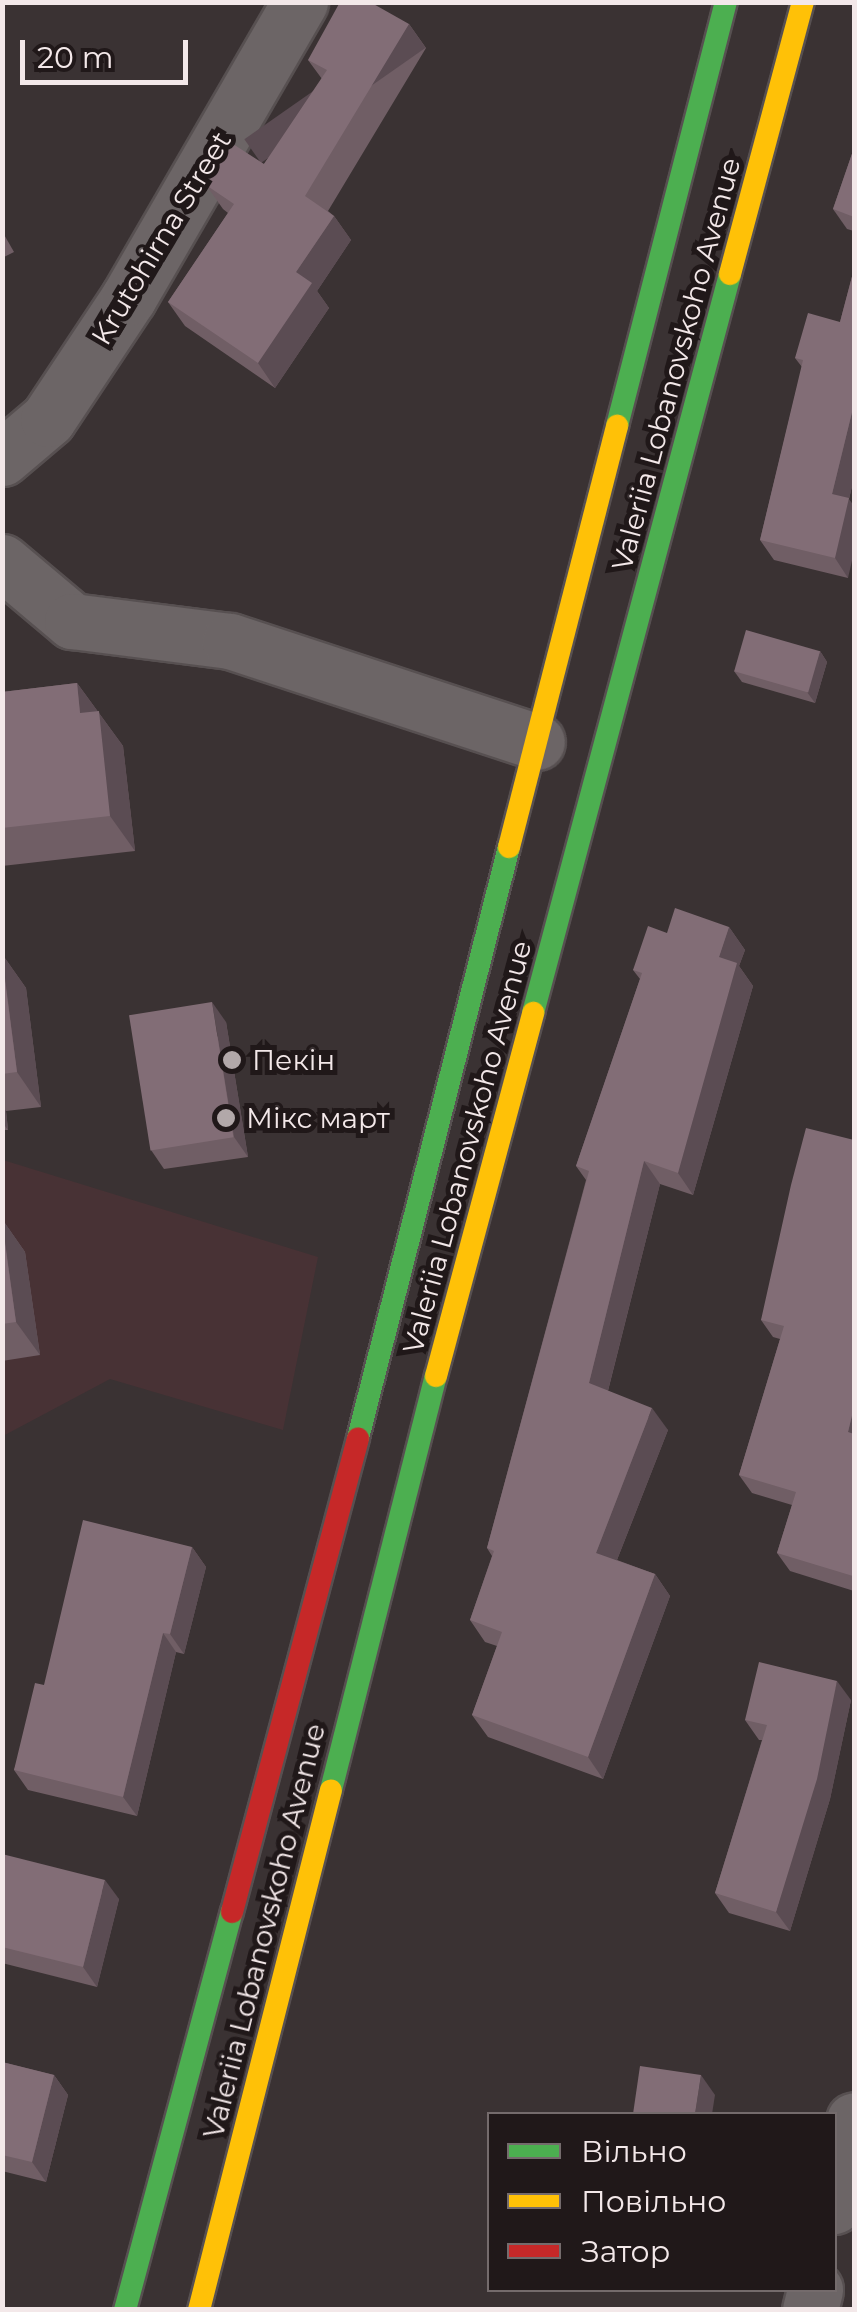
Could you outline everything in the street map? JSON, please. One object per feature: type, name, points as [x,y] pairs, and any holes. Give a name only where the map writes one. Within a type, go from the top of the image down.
[{"type":"main road","name":"Valeriia Lobanovskoho Avenue","points":[[125,2310],[334,1536],[726,2]]},
{"type":"main road","name":"Valeriia Lobanovskoho Avenue","points":[[199,2310],[432,1395],[803,2]]},
{"type":"street","name":"Krutohirna Street","points":[[2,458],[48,419],[129,297],[300,2]]},
{"type":"street","points":[[2,562],[72,621],[230,641],[536,742]]},
{"type":"street","points":[[837,2193],[854,2120]]},
{"type":"shaded area","points":[[3,1160],[318,1257],[283,1430],[110,1379],[3,1436]]},
{"type":"building","points":[[340,2],[370,2],[409,24],[305,196],[334,216],[296,272],[312,283],[258,363],[168,302],[234,204],[206,185],[233,144],[264,164],[327,70],[308,60]]},
{"type":"building","points":[[854,148],[854,217],[833,209]]},
{"type":"building","points":[[854,269],[854,404],[832,494],[849,498],[835,558],[760,540],[803,360],[795,358],[808,313],[840,322]]},
{"type":"building","points":[[746,630],[820,651],[808,693],[734,671]]},
{"type":"building","points":[[77,683],[80,713],[99,711],[110,816],[2,828],[2,692]]},
{"type":"building","points":[[675,908],[729,927],[719,957],[737,963],[678,1173],[644,1161],[589,1383],[652,1408],[596,1553],[655,1574],[588,1757],[472,1715],[502,1632],[470,1620],[494,1551],[487,1548],[589,1171],[576,1166],[642,973],[633,970],[648,926],[667,933]]},
{"type":"building","points":[[2,958],[17,1072],[2,1074]]},
{"type":"building","points":[[212,1002],[233,1137],[150,1150],[129,1015]]},
{"type":"building","points":[[806,1128],[854,1140],[854,1407],[848,1432],[854,1434],[853,1576],[777,1553],[796,1492],[739,1475],[784,1326],[761,1320]]},
{"type":"building","points":[[2,1223],[16,1322],[2,1324]]},
{"type":"building","points":[[83,1520],[192,1547],[170,1634],[163,1633],[123,1797],[14,1770],[35,1683],[44,1685]]},
{"type":"building","points":[[759,1662],[837,1681],[817,1779],[776,1912],[715,1893],[767,1725],[745,1720]]},
{"type":"building","points":[[2,1854],[105,1880],[83,1967],[2,1947]]},
{"type":"building","points":[[2,2062],[54,2075],[32,2162],[2,2155]]},
{"type":"building","points":[[640,2066],[701,2075],[695,2112],[633,2112]]},
{"type":"traffic: fast","points":[[617,426],[726,2]]},
{"type":"traffic: fast","points":[[533,1013],[730,274]]},
{"type":"traffic: fast","points":[[358,1438],[509,847]]},
{"type":"traffic: fast","points":[[331,1790],[436,1376]]},
{"type":"traffic: fast","points":[[125,2310],[232,1912]]},
{"type":"traffic: slow","points":[[730,274],[803,2]]},
{"type":"traffic: slow","points":[[509,847],[617,426]]},
{"type":"traffic: slow","points":[[436,1376],[533,1013]]},
{"type":"traffic: slow","points":[[199,2310],[331,1790]]},
{"type":"traffic: jam","points":[[232,1912],[358,1438]]},
{"type":"place","name":"Пекін","points":[[232,1060]]},
{"type":"place","name":"Мікс март","points":[[226,1118]]}]
